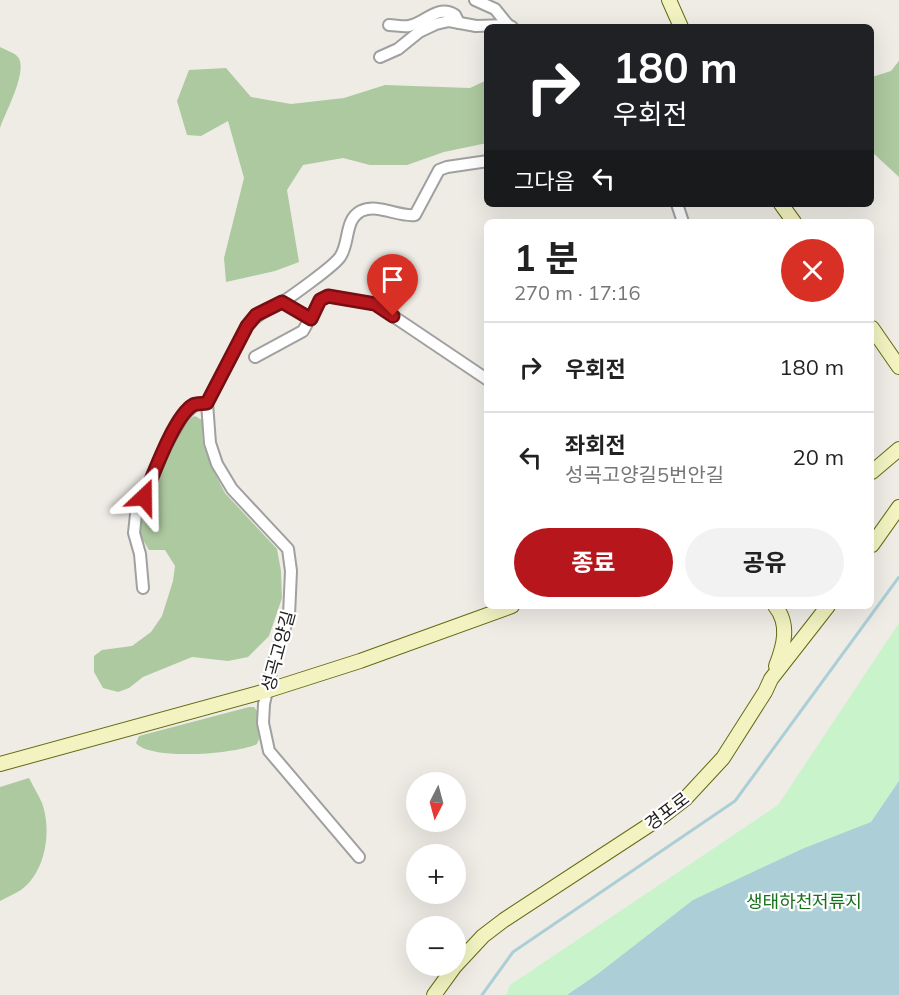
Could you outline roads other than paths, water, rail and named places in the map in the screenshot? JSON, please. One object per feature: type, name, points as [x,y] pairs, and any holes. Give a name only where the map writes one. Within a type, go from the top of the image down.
[{"type":"street","points":[[475,0],[495,9],[508,24]]},
{"type":"street","points":[[672,1],[680,24]]},
{"type":"street","points":[[389,25],[410,26],[432,14],[443,11],[454,15],[459,23]]},
{"type":"street","points":[[380,57],[398,49],[418,32],[436,24],[449,21],[484,26]]},
{"type":"street","points":[[143,588],[140,554],[134,533],[136,514],[165,447],[183,416],[194,405],[207,403],[247,326],[256,315],[282,302],[340,257],[350,223],[356,214],[372,208],[407,216],[415,215],[439,170],[447,166],[484,161]]},
{"type":"street","points":[[255,357],[303,331],[320,300],[328,296],[375,304],[484,377]]},
{"type":"street","points":[[282,302],[311,319]]},
{"type":"street","points":[[874,331],[899,367]]},
{"type":"street","name":"성곡고양길","points":[[207,403],[210,442],[217,464],[232,489],[288,549],[291,571],[289,615],[266,691],[263,723],[269,751],[359,857]]},
{"type":"street","points":[[874,470],[898,446]]},
{"type":"street","points":[[874,542],[899,507]]},
{"type":"street","points":[[885,526],[899,522]]},
{"type":"street","points":[[0,764],[266,691],[360,661],[504,609]]},
{"type":"street","points":[[771,679],[784,639],[782,614],[778,609]]},
{"type":"street","name":"경포로","points":[[466,955],[483,936],[504,920],[663,816],[685,799],[723,758],[771,679],[826,609]]},
{"type":"street","name":"경포로","points":[[434,995],[448,976]]},
{"type":"water","name":"생태하천저류지","points":[[899,781],[899,995],[567,995],[693,900],[802,849],[871,822]]},
{"type":"waterway","points":[[482,995],[513,952],[735,801],[899,577]]}]
